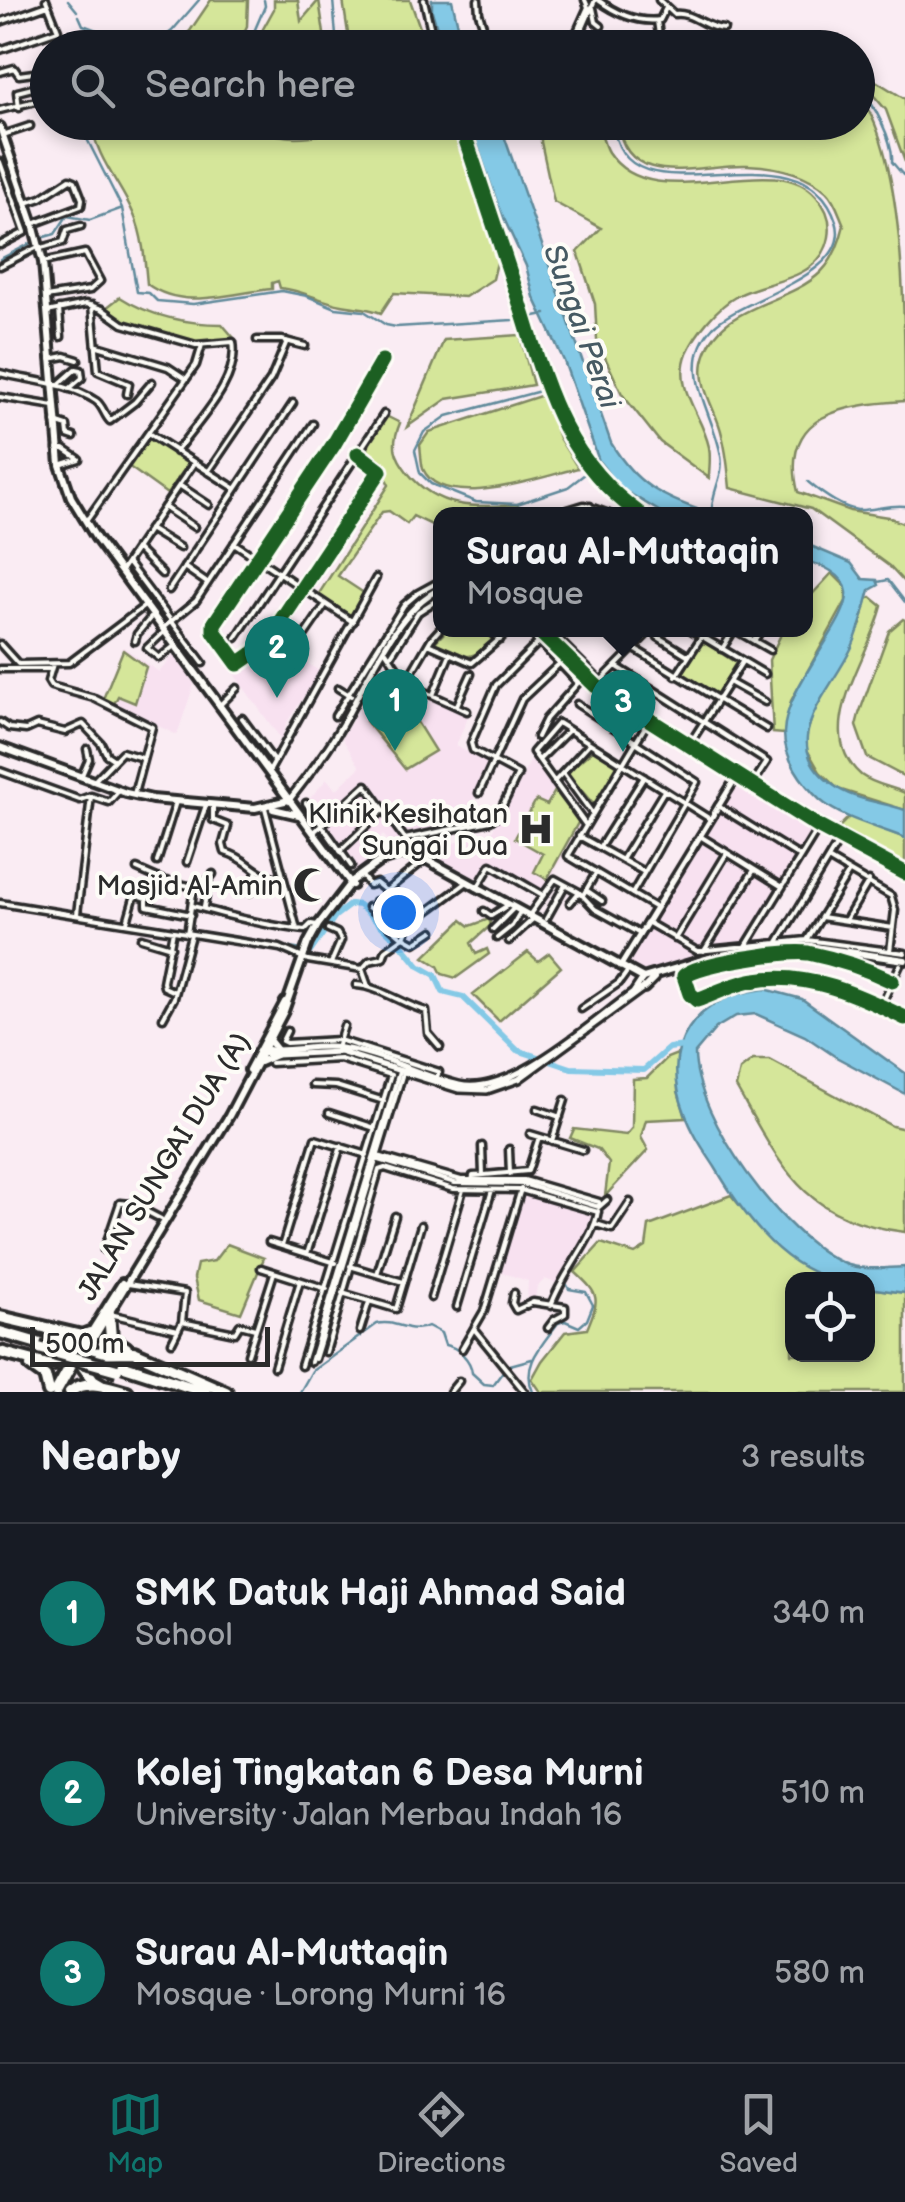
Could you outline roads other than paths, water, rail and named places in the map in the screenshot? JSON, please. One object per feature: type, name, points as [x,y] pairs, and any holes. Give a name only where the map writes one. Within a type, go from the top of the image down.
[{"type":"highway","points":[[109,1313],[110,1338],[226,1392]]},
{"type":"highway","points":[[0,1317],[82,1336],[90,1333]]},
{"type":"highway","points":[[48,1328],[65,1339],[93,1380],[105,1386]]},
{"type":"highway","points":[[0,1334],[206,1392]]},
{"type":"highway","points":[[0,1352],[49,1365],[129,1350]]},
{"type":"highway","points":[[19,1359],[45,1376],[53,1392],[79,1357]]},
{"type":"highway","points":[[67,1392],[79,1357]]},
{"type":"highway","points":[[118,1367],[186,1392]]},
{"type":"highway","points":[[67,1392],[80,1384],[127,1392]]},
{"type":"main road","points":[[1,131],[34,224],[43,262],[57,449],[66,486],[85,522],[350,885]]},
{"type":"main road","points":[[0,747],[134,794],[176,802],[268,807],[300,815]]},
{"type":"main road","points":[[268,807],[278,796],[277,786]]},
{"type":"main road","points":[[268,807],[289,800]]},
{"type":"main road","points":[[410,854],[426,859],[645,981],[702,960],[801,948],[903,959]]},
{"type":"main road","name":"JALAN SUNGAI DUA (A)","points":[[79,1357],[229,1116],[270,1040],[318,926],[362,874],[388,857],[410,854]]},
{"type":"main road","points":[[343,872],[362,874]]},
{"type":"main road","points":[[338,898],[343,872]]},
{"type":"main road","name":"JALAN SUNGAI DUA (A)","points":[[79,1357],[90,1333],[226,1115],[286,1001]]},
{"type":"main road","points":[[256,1066],[277,1053],[270,1040]]},
{"type":"street","points":[[424,0],[431,30]]},
{"type":"street","points":[[478,0],[484,30]]},
{"type":"street","points":[[578,30],[588,8],[585,0]]},
{"type":"street","points":[[583,30],[596,0],[629,18],[657,21],[666,8]]},
{"type":"street","points":[[659,0],[666,8],[710,28],[724,29]]},
{"type":"street","points":[[0,22],[47,3],[58,30]]},
{"type":"street","points":[[593,8],[596,22],[602,26]]},
{"type":"street","points":[[657,21],[658,30]]},
{"type":"street","points":[[0,50],[30,40]]},
{"type":"street","points":[[0,72],[14,68],[19,75],[30,73]]},
{"type":"street","points":[[20,108],[17,92],[30,89]]},
{"type":"street","points":[[0,110],[30,104]]},
{"type":"street","points":[[1,131],[30,126]]},
{"type":"street","points":[[466,140],[554,409],[592,471],[632,507]]},
{"type":"street","points":[[0,162],[25,232],[0,245]]},
{"type":"street","points":[[6,178],[16,174]]},
{"type":"street","points":[[26,203],[46,195],[64,181],[73,179],[77,183],[81,206],[34,224]]},
{"type":"street","points":[[0,266],[40,247],[63,242],[66,230],[80,226]]},
{"type":"street","points":[[43,262],[85,252],[100,282],[90,290],[46,297]]},
{"type":"street","points":[[47,312],[92,305],[123,324],[202,346],[232,341],[231,372],[176,452]]},
{"type":"street","points":[[92,305],[98,372],[129,384],[128,394]]},
{"type":"street","points":[[59,309],[61,337]]},
{"type":"street","points":[[257,340],[304,346]]},
{"type":"street","points":[[208,472],[271,379],[287,342]]},
{"type":"street","points":[[96,345],[168,367],[186,379]]},
{"type":"street","points":[[85,522],[196,366],[202,346]]},
{"type":"street","points":[[50,359],[64,356],[78,360]]},
{"type":"street","points":[[358,454],[380,471],[264,646],[242,664],[213,628],[382,361]]},
{"type":"street","points":[[55,385],[76,369],[81,370],[82,378],[69,390]]},
{"type":"street","points":[[0,373],[55,385],[99,402],[110,420],[136,402],[152,382]]},
{"type":"street","points":[[0,397],[54,406]]},
{"type":"street","points":[[169,590],[293,403]]},
{"type":"street","points":[[236,638],[384,414]]},
{"type":"street","points":[[55,422],[68,426],[68,435],[74,438]]},
{"type":"street","points":[[176,646],[159,658],[147,648],[170,622],[192,606],[313,424]]},
{"type":"street","points":[[148,433],[236,489]]},
{"type":"street","points":[[57,449],[64,449],[79,460],[60,465]]},
{"type":"street","points":[[121,571],[194,463]]},
{"type":"street","points":[[179,485],[209,504]]},
{"type":"street","points":[[572,507],[590,506]]},
{"type":"street","points":[[164,507],[194,527]]},
{"type":"street","points":[[149,529],[180,548]]},
{"type":"street","points":[[234,543],[353,622]]},
{"type":"street","points":[[136,548],[162,574]]},
{"type":"street","points":[[127,562],[203,663]]},
{"type":"street","points":[[184,567],[207,584]]},
{"type":"street","points":[[269,775],[272,760],[376,578]]},
{"type":"street","points":[[289,800],[336,735],[404,605],[433,585]]},
{"type":"street","points":[[335,716],[353,697],[410,610],[433,595]]},
{"type":"street","points":[[390,657],[418,612],[433,602]]},
{"type":"street","points":[[295,649],[326,604]]},
{"type":"street","points":[[0,670],[69,663],[146,606]]},
{"type":"street","points":[[134,641],[153,615]]},
{"type":"street","points":[[406,682],[434,637]]},
{"type":"street","points":[[497,637],[500,640]]},
{"type":"street","points":[[428,644],[472,663],[503,637]]},
{"type":"street","points":[[405,839],[496,818],[518,776],[514,770],[471,748],[496,685],[543,637]]},
{"type":"street","points":[[537,738],[546,719],[577,687],[577,681],[545,637]]},
{"type":"street","points":[[545,637],[596,677]]},
{"type":"street","points":[[545,637],[596,686],[819,827],[905,873]]},
{"type":"street","points":[[596,686],[644,637]]},
{"type":"street","points":[[658,637],[689,656]]},
{"type":"street","points":[[676,676],[701,637]]},
{"type":"street","points":[[704,637],[765,674]]},
{"type":"street","points":[[722,649],[730,637]]},
{"type":"street","points":[[747,637],[770,650]]},
{"type":"street","points":[[754,641],[757,637]]},
{"type":"street","points":[[0,644],[18,664],[51,666]]},
{"type":"street","points":[[633,648],[767,729]]},
{"type":"street","points":[[385,650],[406,682],[468,712]]},
{"type":"street","points":[[433,695],[450,654]]},
{"type":"street","points":[[479,793],[522,699],[560,662]]},
{"type":"street","points":[[689,746],[742,662]]},
{"type":"street","points":[[51,666],[51,686],[94,698],[152,726],[134,794]]},
{"type":"street","points":[[616,666],[767,762],[752,785]]},
{"type":"street","points":[[457,705],[471,674]]},
{"type":"street","points":[[730,682],[765,702]]},
{"type":"street","points":[[219,707],[237,688]]},
{"type":"street","points":[[338,688],[353,697]]},
{"type":"street","points":[[577,704],[697,782],[632,894]]},
{"type":"street","points":[[242,718],[272,760]]},
{"type":"street","points":[[650,720],[568,854],[656,908]]},
{"type":"street","points":[[0,722],[9,728],[26,730],[37,725],[65,732],[83,724],[101,742],[107,756],[113,758]]},
{"type":"street","points":[[585,824],[532,749],[558,723],[710,819]]},
{"type":"street","points":[[539,760],[569,730]]},
{"type":"street","points":[[554,782],[590,743]]},
{"type":"street","points":[[82,775],[89,759],[86,749]]},
{"type":"street","points":[[95,780],[113,758],[124,752],[144,758]]},
{"type":"street","points":[[262,766],[272,760]]},
{"type":"street","points":[[0,772],[80,800],[90,796],[109,802],[119,790]]},
{"type":"street","points":[[563,774],[592,813]]},
{"type":"street","points":[[581,1009],[619,983],[640,934],[737,776]]},
{"type":"street","points":[[600,847],[644,777]]},
{"type":"street","points":[[314,832],[366,784],[405,839],[410,854]]},
{"type":"street","points":[[622,860],[665,790]]},
{"type":"street","points":[[77,914],[90,796]]},
{"type":"street","points":[[158,862],[176,802]]},
{"type":"street","points":[[306,804],[351,866]]},
{"type":"street","points":[[210,805],[213,820],[228,826],[224,851],[244,859],[256,873],[283,878]]},
{"type":"street","points":[[187,862],[210,805]]},
{"type":"street","points":[[718,806],[801,857]]},
{"type":"street","points":[[268,807],[298,930]]},
{"type":"street","points":[[340,851],[383,810]]},
{"type":"street","points":[[746,946],[819,827]]},
{"type":"street","points":[[578,836],[644,872]]},
{"type":"street","points":[[700,836],[782,887]]},
{"type":"street","points":[[778,942],[841,838]]},
{"type":"street","points":[[676,939],[728,853]]},
{"type":"street","points":[[362,874],[369,885],[376,883],[386,891],[426,859]]},
{"type":"street","points":[[828,859],[891,896],[895,910],[890,950]]},
{"type":"street","points":[[477,888],[490,865],[542,894]]},
{"type":"street","points":[[137,870],[162,880],[192,885],[189,932],[175,992],[163,1018]]},
{"type":"street","points":[[704,951],[755,870]]},
{"type":"street","points":[[801,948],[849,871]]},
{"type":"street","points":[[250,892],[256,873]]},
{"type":"street","points":[[204,909],[209,878],[214,874]]},
{"type":"street","points":[[570,903],[586,890],[596,874]]},
{"type":"street","points":[[509,941],[531,918],[553,879],[640,934]]},
{"type":"street","points":[[362,969],[383,958],[386,950],[403,938],[408,925],[466,882]]},
{"type":"street","points":[[846,921],[869,882]]},
{"type":"street","points":[[546,919],[565,884]]},
{"type":"street","points":[[586,890],[602,901]]},
{"type":"street","points":[[128,922],[138,895],[148,898],[146,906],[191,914]]},
{"type":"street","points":[[375,901],[370,909],[403,938],[415,942],[433,931]]},
{"type":"street","points":[[0,903],[280,948],[302,957],[362,969]]},
{"type":"street","points":[[193,906],[298,930],[312,923],[318,926]]},
{"type":"street","points":[[484,911],[493,915],[514,909]]},
{"type":"street","points":[[493,929],[514,909]]},
{"type":"street","points":[[497,938],[512,926],[514,909]]},
{"type":"street","points":[[821,917],[893,928]]},
{"type":"street","points":[[647,922],[692,949],[778,942],[866,968],[892,980]]},
{"type":"street","points":[[328,929],[337,933],[340,940],[331,963]]},
{"type":"street","points":[[174,931],[163,982],[164,987],[175,992]]},
{"type":"street","points":[[140,938],[170,947]]},
{"type":"street","points":[[881,1006],[903,959],[890,950],[801,948],[708,965],[687,972],[684,978],[696,1000],[734,985],[768,978],[800,980],[858,995],[905,1018]]},
{"type":"street","points":[[362,969],[368,986]]},
{"type":"street","points":[[277,1053],[338,1044],[402,1070],[475,1091],[500,1088],[645,981]]},
{"type":"street","points":[[356,985],[368,986],[403,1005],[426,1011],[428,1034],[440,1047]]},
{"type":"street","points":[[338,1044],[344,1026]]},
{"type":"street","points":[[286,1031],[282,1041],[286,1043],[338,1044],[438,1072],[436,1079]]},
{"type":"street","points":[[262,1051],[309,1057]]},
{"type":"street","points":[[271,1063],[340,1052],[391,1075],[375,1128],[374,1156],[362,1218]]},
{"type":"street","points":[[362,1062],[469,1087],[507,1080],[530,1069]]},
{"type":"street","points":[[313,1356],[402,1070]]},
{"type":"street","points":[[312,1084],[336,1086],[384,1101]]},
{"type":"street","points":[[552,1141],[565,1100]]},
{"type":"street","points":[[537,1109],[560,1116]]},
{"type":"street","points":[[329,1113],[375,1128]]},
{"type":"street","points":[[530,1134],[584,1150]]},
{"type":"street","points":[[462,1349],[484,1311],[539,1137]]},
{"type":"street","points":[[282,1246],[315,1139],[374,1156],[463,1190],[492,1190],[523,1182]]},
{"type":"street","points":[[307,1254],[341,1146]]},
{"type":"street","points":[[482,1146],[483,1175]]},
{"type":"street","points":[[509,1149],[510,1174]]},
{"type":"street","points":[[313,1356],[327,1289],[342,1265],[379,1170],[385,1168],[472,1181],[523,1182],[599,1202],[596,1224],[561,1279],[550,1306]]},
{"type":"street","points":[[472,1181],[473,1176],[510,1174],[598,1209]]},
{"type":"street","points":[[427,1175],[464,1184],[523,1182]]},
{"type":"street","points":[[430,1298],[463,1190]]},
{"type":"street","points":[[457,1307],[492,1190]]},
{"type":"street","points":[[598,1209],[607,1200]]},
{"type":"street","points":[[104,1250],[120,1202],[161,1219]]},
{"type":"street","points":[[596,1224],[612,1229],[630,1202]]},
{"type":"street","points":[[377,1274],[395,1216]]},
{"type":"street","points":[[342,1293],[396,1308],[421,1225]]},
{"type":"street","points":[[268,1242],[404,1282]]},
{"type":"street","points":[[302,1366],[313,1356],[328,1330],[342,1293],[342,1265]]},
{"type":"street","points":[[326,1352],[342,1265]]},
{"type":"street","points":[[262,1268],[327,1289]]},
{"type":"street","points":[[248,1354],[274,1273]]},
{"type":"street","points":[[274,1367],[300,1281]]},
{"type":"street","points":[[126,1284],[185,1293],[182,1322],[172,1342]]},
{"type":"street","points":[[514,1293],[512,1302],[516,1310],[533,1302],[564,1306],[566,1312],[548,1328]]},
{"type":"street","points":[[360,1331],[369,1301]]},
{"type":"street","points":[[109,1313],[178,1330]]},
{"type":"street","points":[[182,1322],[235,1334],[240,1325],[256,1329]]},
{"type":"street","points":[[474,1328],[525,1392]]},
{"type":"street","points":[[450,1392],[458,1380]]},
{"type":"water","points":[[432,0],[452,0],[459,30],[438,30]]},
{"type":"water","points":[[476,140],[506,140],[611,443],[642,481],[692,507],[652,507],[619,487],[599,461],[564,361],[499,208]]},
{"type":"water","points":[[813,547],[851,563],[863,579],[877,580],[879,585],[870,590],[854,642],[811,721],[807,738],[809,756],[819,773],[846,793],[905,810],[905,838],[829,807],[801,778],[787,752],[787,714],[845,605],[847,592],[842,580],[813,564]]},
{"type":"water","points":[[765,989],[802,999],[905,1073],[905,1094],[805,1036],[756,1014],[736,1016],[716,1028],[695,1053],[699,1080],[710,1110],[726,1141],[770,1203],[795,1229],[843,1263],[866,1268],[905,1267],[905,1293],[875,1289],[875,1272],[813,1272],[793,1261],[749,1218],[691,1127],[678,1088],[680,1046],[702,1014],[740,994]]},
{"type":"waterway","points":[[68,0],[77,11]]},
{"type":"waterway","points":[[173,30],[199,0]]},
{"type":"waterway","points":[[255,30],[264,0]]},
{"type":"waterway","points":[[333,0],[336,30]]},
{"type":"waterway","points":[[79,16],[83,25],[97,30]]},
{"type":"waterway","points":[[875,111],[890,144],[892,162],[905,173]]},
{"type":"waterway","name":"Sungai Perai","points":[[88,140],[122,208],[137,292],[149,293],[157,301],[193,304],[282,291],[336,308],[364,311],[396,327],[513,320],[546,314]]},
{"type":"waterway","points":[[619,140],[624,154],[647,170],[678,175],[752,172],[788,176],[817,190],[836,221],[837,240],[829,256],[792,283],[728,316],[702,342],[697,374],[722,463],[712,507]]},
{"type":"waterway","points":[[41,238],[55,234],[67,216],[90,220],[120,209]]},
{"type":"waterway","points":[[0,259],[33,242]]},
{"type":"waterway","points":[[540,391],[447,416],[424,432],[415,450],[420,473],[431,484],[476,502],[517,504],[568,487],[603,467]]},
{"type":"waterway","points":[[808,482],[837,503],[857,510],[905,506]]},
{"type":"waterway","points":[[878,582],[888,580],[905,602]]},
{"type":"waterway","points":[[0,901],[76,911]]},
{"type":"waterway","points":[[310,952],[335,916],[351,904],[359,905],[419,966],[435,975],[443,992],[463,997],[517,1050],[571,1068],[644,1070],[669,1048],[685,1046]]},
{"type":"waterway","points":[[79,912],[126,920]]},
{"type":"waterway","points":[[131,921],[187,931]]},
{"type":"waterway","points":[[229,938],[302,950]]},
{"type":"waterway","points":[[533,1392],[531,1364],[540,1347],[558,1323],[565,1321],[579,1327],[593,1305],[586,1292],[569,1289],[566,1283]]},
{"type":"waterway","points":[[300,1392],[312,1371],[377,1324],[384,1323],[415,1329],[428,1326],[441,1333],[445,1345],[463,1355],[472,1373],[484,1384],[493,1385],[504,1370]]},
{"type":"waterway","points":[[510,1365],[532,1359]]},
{"type":"place","name":"Kolej Tingkatan 6 Desa Murni","points":[[277,698]]},
{"type":"place","name":"SMK Datuk Haji Ahmad Said","points":[[395,751]]},
{"type":"place","name":"Surau Al-Muttaqin","points":[[623,752]]},
{"type":"place","name":"Klinik Kesihatan Sungai Dua","points":[[536,829]]},
{"type":"place","name":"Masjid Al-Amin","points":[[311,885]]}]
